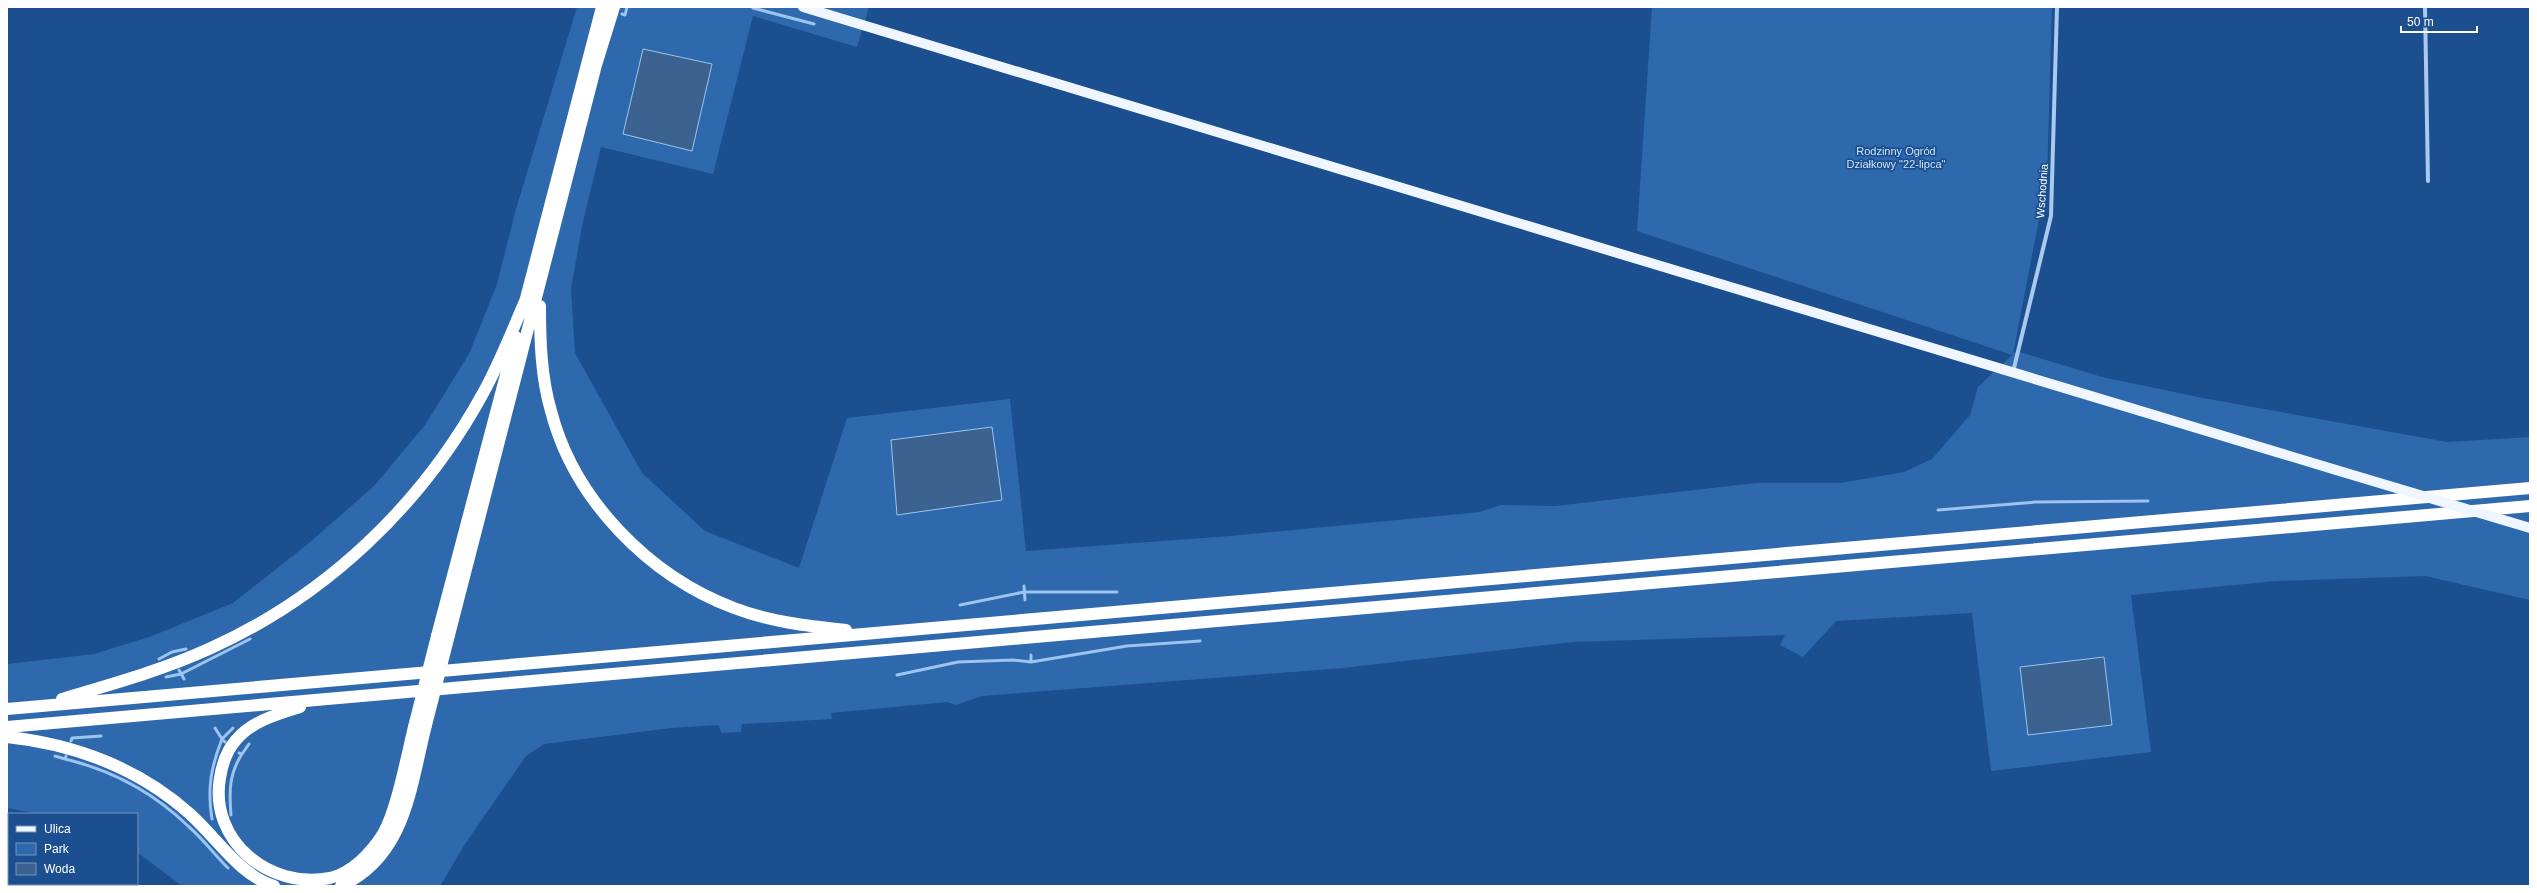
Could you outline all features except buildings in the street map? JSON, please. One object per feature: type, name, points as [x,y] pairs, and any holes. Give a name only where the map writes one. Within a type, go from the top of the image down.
[{"type":"highway","points":[[320,700],[256,724],[237,739],[228,752],[221,771],[218,790],[220,812],[225,827],[251,860],[284,877],[304,879],[331,878],[351,868],[370,852],[384,833],[392,812],[420,726],[526,299],[602,7]]},
{"type":"highway","points":[[443,636],[541,286],[596,65],[614,7]]},
{"type":"highway","points":[[541,286],[542,362],[550,411],[562,443],[583,484],[612,523],[638,549],[668,573],[733,608],[779,621],[872,633]]},
{"type":"highway","points":[[37,706],[137,677],[212,648],[290,606],[331,574],[371,540],[404,506],[456,438],[482,395],[526,299]]},
{"type":"highway","points":[[7,709],[2530,488]]},
{"type":"highway","points":[[7,727],[2530,506]]},
{"type":"highway","points":[[341,886],[359,877],[380,859],[394,837],[404,814],[420,726]]},
{"type":"highway","points":[[7,737],[53,743],[123,768],[164,792],[190,814],[242,867],[264,882],[274,886]]},
{"type":"main road","points":[[803,7],[2530,528]]},
{"type":"street","name":"Wschodnia","points":[[2012,372],[2051,216],[2057,7]]},
{"type":"street","points":[[2425,7],[2428,182]]},
{"type":"green space","name":"Rodzinny Ogród Działkowy \"22-lipca\"","points":[[577,7],[869,7],[857,47],[753,16],[713,174],[601,147],[582,226],[571,289],[575,353],[642,473],[705,531],[799,568],[847,418],[1010,399],[1026,551],[1230,536],[1480,512],[1501,505],[1555,506],[1756,483],[1840,483],[1904,472],[1932,459],[1970,415],[1978,387],[2012,355],[1637,231],[1652,7],[2052,7],[2047,178],[2013,354],[2016,351],[2102,377],[2203,398],[2447,442],[2530,437],[2530,600],[2425,576],[2276,581],[2131,595],[2151,752],[1991,771],[1972,613],[1836,621],[1803,657],[1780,645],[1785,635],[1573,642],[1343,668],[982,696],[956,705],[947,702],[831,713],[832,719],[742,724],[741,732],[721,733],[719,725],[671,728],[544,744],[526,756],[465,844],[440,886],[182,886],[138,853],[138,813],[34,813],[7,808],[7,664],[94,654],[152,636],[233,603],[309,543],[374,486],[425,425],[469,354],[497,284],[516,209]]},
{"type":"water","points":[[643,49],[712,64],[692,151],[623,134]]},
{"type":"water","points":[[992,427],[1002,500],[897,515],[891,440]]},
{"type":"water","points":[[2104,657],[2112,725],[2028,735],[2020,667]]},
{"type":"waterway","points":[[622,14],[625,15],[627,7]]},
{"type":"waterway","points":[[753,8],[814,24]]},
{"type":"waterway","points":[[1938,510],[2036,502],[2148,501]]},
{"type":"waterway","points":[[1024,586],[1025,600]]},
{"type":"waterway","points":[[960,605],[1024,592],[1117,592]]},
{"type":"waterway","points":[[166,677],[181,674],[250,639]]},
{"type":"waterway","points":[[1031,662],[1127,646],[1200,641]]},
{"type":"waterway","points":[[159,659],[172,652],[186,649]]},
{"type":"waterway","points":[[897,675],[958,662],[1013,660],[1031,662],[1031,655]]},
{"type":"waterway","points":[[179,670],[184,679]]},
{"type":"waterway","points":[[212,819],[210,798],[211,778],[215,759],[222,739],[215,728]]},
{"type":"waterway","points":[[225,742],[222,739],[233,728]]},
{"type":"waterway","points":[[71,741],[72,738],[101,736]]},
{"type":"waterway","points":[[239,753],[242,754],[249,744]]},
{"type":"waterway","points":[[231,815],[230,799],[232,776],[242,754]]},
{"type":"waterway","points":[[55,756],[65,759]]},
{"type":"waterway","points":[[66,756],[65,759],[99,769],[115,776],[161,803],[193,831],[228,868]]}]
